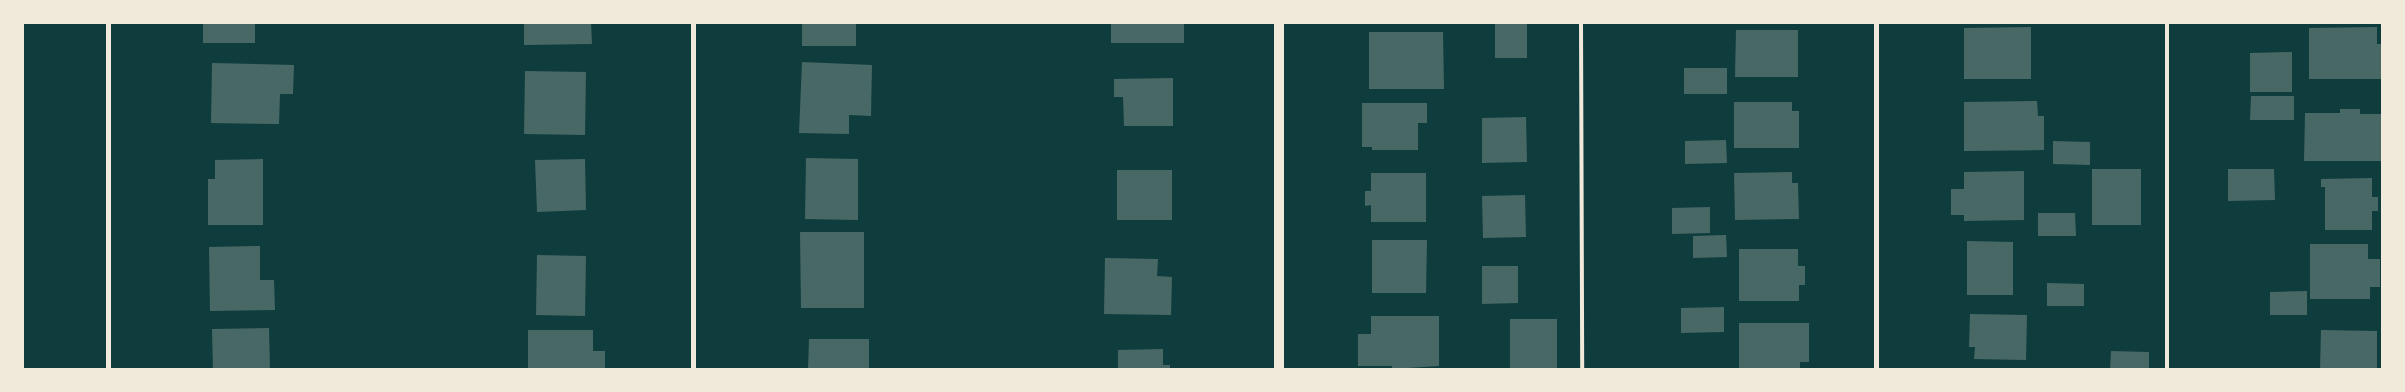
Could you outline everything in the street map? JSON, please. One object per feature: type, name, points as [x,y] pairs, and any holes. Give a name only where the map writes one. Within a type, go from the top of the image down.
[{"type":"main road","points":[[1279,22],[1279,370]]},
{"type":"street","points":[[108,22],[108,370]]},
{"type":"street","points":[[693,22],[693,370]]},
{"type":"street","points":[[1876,22],[1876,370]]},
{"type":"lane","points":[[1581,22],[1582,370]]},
{"type":"lane","points":[[2167,22],[2167,370]]},
{"type":"building","points":[[203,22],[255,22],[255,43],[203,43]]},
{"type":"building","points":[[524,22],[591,22],[592,44],[524,45]]},
{"type":"building","points":[[802,22],[856,22],[856,46],[802,46]]},
{"type":"building","points":[[1111,22],[1184,22],[1184,43],[1111,43]]},
{"type":"building","points":[[1495,24],[1527,24],[1527,58],[1495,58]]},
{"type":"building","points":[[2031,27],[2031,79],[1964,79],[1964,28]]},
{"type":"building","points":[[2377,27],[2377,44],[2382,44],[2382,79],[2309,79],[2309,28]]},
{"type":"building","points":[[1736,30],[1798,30],[1798,77],[1735,77]]},
{"type":"building","points":[[1369,32],[1443,32],[1444,89],[1369,89]]},
{"type":"building","points":[[2292,52],[2292,92],[2250,92],[2250,53]]},
{"type":"building","points":[[802,62],[872,65],[871,116],[849,115],[849,134],[799,133]]},
{"type":"building","points":[[212,63],[294,65],[293,94],[280,94],[279,124],[211,123]]},
{"type":"building","points":[[1684,68],[1727,68],[1727,94],[1684,94]]},
{"type":"building","points":[[525,71],[586,72],[585,135],[524,134]]},
{"type":"building","points":[[1173,78],[1173,126],[1124,126],[1123,97],[1114,97],[1114,79]]},
{"type":"building","points":[[2251,96],[2294,96],[2294,120],[2250,120]]},
{"type":"building","points":[[2037,101],[2038,116],[2044,116],[2044,150],[1964,151],[1964,102]]},
{"type":"building","points":[[1734,102],[1792,102],[1792,111],[1799,111],[1799,148],[1734,148]]},
{"type":"building","points":[[1362,103],[1427,103],[1427,123],[1418,123],[1418,150],[1372,150],[1372,147],[1362,147]]},
{"type":"building","points":[[2340,109],[2360,109],[2360,114],[2382,114],[2382,161],[2304,161],[2305,113],[2340,113]]},
{"type":"building","points":[[1526,117],[1527,162],[1482,163],[1482,118]]},
{"type":"building","points":[[1726,140],[1727,163],[1685,164],[1685,141]]},
{"type":"building","points":[[2053,141],[2090,142],[2090,165],[2053,164]]},
{"type":"building","points":[[806,158],[858,159],[858,220],[805,219]]},
{"type":"building","points":[[263,159],[263,225],[208,225],[208,179],[215,179],[215,160]]},
{"type":"building","points":[[585,159],[586,210],[537,212],[535,160]]},
{"type":"building","points":[[2092,169],[2141,169],[2141,225],[2092,225]]},
{"type":"building","points":[[2228,169],[2274,169],[2275,200],[2228,201]]},
{"type":"building","points":[[1117,170],[1172,170],[1172,220],[1117,220]]},
{"type":"building","points":[[2024,171],[2024,220],[1964,221],[1964,215],[1951,215],[1951,189],[1964,189],[1964,172]]},
{"type":"building","points":[[1792,172],[1792,183],[1798,183],[1799,219],[1735,220],[1734,173]]},
{"type":"building","points":[[1371,173],[1426,173],[1426,222],[1371,222],[1371,205],[1365,206],[1365,191],[1371,191]]},
{"type":"building","points":[[2372,178],[2372,197],[2378,197],[2378,211],[2372,211],[2372,230],[2325,230],[2325,187],[2321,187],[2321,179]]},
{"type":"building","points":[[1525,195],[1526,237],[1483,238],[1482,196]]},
{"type":"building","points":[[1710,207],[1710,233],[1672,234],[1672,208]]},
{"type":"building","points":[[2038,213],[2075,213],[2076,236],[2038,236]]},
{"type":"building","points":[[800,232],[864,232],[864,308],[801,308]]},
{"type":"building","points":[[1726,235],[1727,257],[1693,258],[1693,236]]},
{"type":"building","points":[[1372,240],[1427,240],[1426,293],[1372,293]]},
{"type":"building","points":[[1967,241],[2013,242],[2013,295],[1967,295]]},
{"type":"building","points":[[2310,244],[2368,244],[2368,259],[2380,259],[2380,287],[2370,287],[2370,299],[2310,299]]},
{"type":"building","points":[[260,246],[260,280],[274,280],[275,310],[210,311],[209,247]]},
{"type":"building","points":[[1739,249],[1798,249],[1798,266],[1805,266],[1805,285],[1799,285],[1799,301],[1739,301]]},
{"type":"building","points":[[537,255],[586,256],[585,316],[536,315]]},
{"type":"building","points":[[1105,258],[1158,259],[1157,276],[1172,277],[1171,315],[1104,314]]},
{"type":"building","points":[[1482,266],[1518,266],[1518,303],[1482,304]]},
{"type":"building","points":[[2047,283],[2084,284],[2084,306],[2047,306]]},
{"type":"building","points":[[2307,291],[2307,315],[2270,315],[2270,292]]},
{"type":"building","points":[[1724,307],[1724,332],[1681,333],[1681,308]]},
{"type":"building","points":[[1970,314],[2027,315],[2026,360],[1974,359],[1975,347],[1969,347]]},
{"type":"building","points":[[1371,316],[1439,316],[1439,366],[1392,369],[1392,366],[1358,366],[1358,334],[1371,334]]},
{"type":"building","points":[[1510,319],[1557,319],[1557,370],[1510,370]]},
{"type":"building","points":[[1739,323],[1809,323],[1809,362],[1800,362],[1800,370],[1739,370]]},
{"type":"building","points":[[269,328],[270,370],[213,370],[212,329]]},
{"type":"building","points":[[528,330],[593,330],[593,351],[605,351],[605,370],[528,370]]},
{"type":"building","points":[[2321,330],[2377,331],[2377,370],[2320,370]]},
{"type":"building","points":[[809,339],[869,339],[869,370],[808,370]]},
{"type":"building","points":[[1163,349],[1163,365],[1170,365],[1170,370],[1118,370],[1118,350]]},
{"type":"building","points":[[2111,351],[2149,352],[2149,370],[2110,370]]}]
